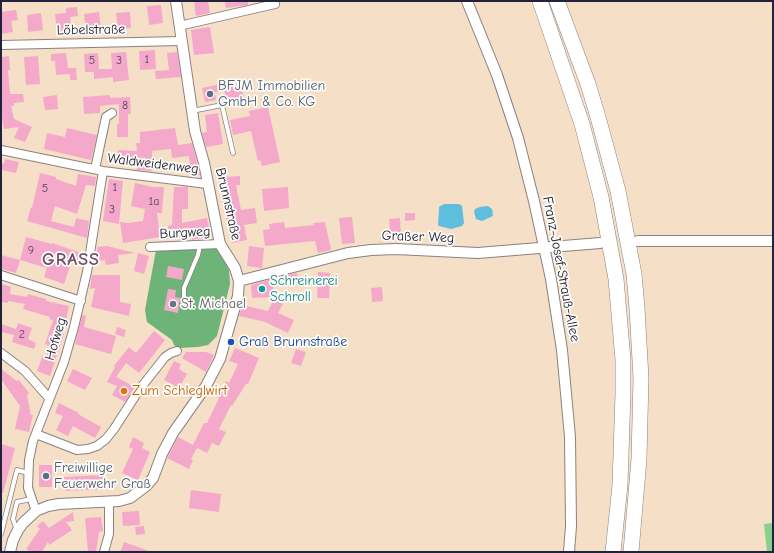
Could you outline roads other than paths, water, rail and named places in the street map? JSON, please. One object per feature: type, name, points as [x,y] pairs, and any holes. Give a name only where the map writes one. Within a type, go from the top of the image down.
[{"type":"highway","points":[[540,1],[582,124],[602,197],[616,279],[622,344],[623,392],[620,486],[613,552]]},
{"type":"highway","points":[[557,1],[588,84],[603,132],[618,191],[634,274],[641,378],[639,459],[631,552]]},
{"type":"street","name":"Brunnstraße","points":[[10,552],[13,540],[18,530],[36,511],[48,506],[59,504],[109,503],[130,498],[138,493],[153,478],[162,454],[173,433],[206,386],[220,358],[238,296],[239,281],[235,268],[220,244],[204,163],[191,111],[176,1]]},
{"type":"street","name":"Franz-Josef-Strauß-Allee","points":[[467,1],[497,75],[518,138],[544,248],[562,350],[570,437],[571,493],[569,552]]},
{"type":"street","points":[[180,26],[274,4]]},
{"type":"street","name":"Löbelstraße","points":[[1,45],[181,41]]},
{"type":"street","name":"Waldweidenweg","points":[[99,170],[106,117],[112,114]]},
{"type":"street","name":"Waldweidenweg","points":[[1,150],[99,170],[208,184]]},
{"type":"street","name":"Hofweg","points":[[36,511],[28,488],[29,460],[36,434],[64,362],[81,301],[99,170]]},
{"type":"street","points":[[638,241],[773,241]]},
{"type":"street","name":"Graßer Weg","points":[[239,281],[348,253],[371,250],[478,253],[600,243]]},
{"type":"street","name":"Burgweg","points":[[150,248],[220,244]]},
{"type":"street","points":[[1,275],[81,301]]},
{"type":"street","points":[[36,434],[77,450],[97,446],[106,439],[114,429],[139,390],[165,357],[177,351]]},
{"type":"street","points":[[1,353],[25,371],[49,398]]},
{"type":"street","points":[[104,552],[109,534],[109,503]]},
{"type":"lane","points":[[191,111],[222,105],[233,153]]},
{"type":"lane","points":[[184,299],[184,288],[198,255],[200,245]]},
{"type":"lane","points":[[1,534],[17,470],[28,474]]},
{"type":"lane","points":[[18,530],[13,519],[17,502],[31,499]]},
{"type":"water","points":[[444,204],[459,204],[462,206],[464,223],[462,226],[451,229],[438,225],[439,207]]},
{"type":"water","points":[[488,206],[492,209],[493,216],[482,221],[476,219],[474,212],[475,209]]},
{"type":"place","name":"BFJM Immobilien GmbH & Co. KG","points":[[210,94]]},
{"type":"place","name":"Schreinerei Schroll","points":[[262,289]]},
{"type":"place","name":"St. Michael","points":[[173,304]]},
{"type":"place","name":"Graß Brunnstraße","points":[[231,342]]},
{"type":"place","name":"Zum Schleglwirt","points":[[124,391]]},
{"type":"place","name":"Freiwillige Feuerwehr Graß","points":[[46,476]]},
{"type":"district","name":"GRASS","points":[[71,260]]}]
